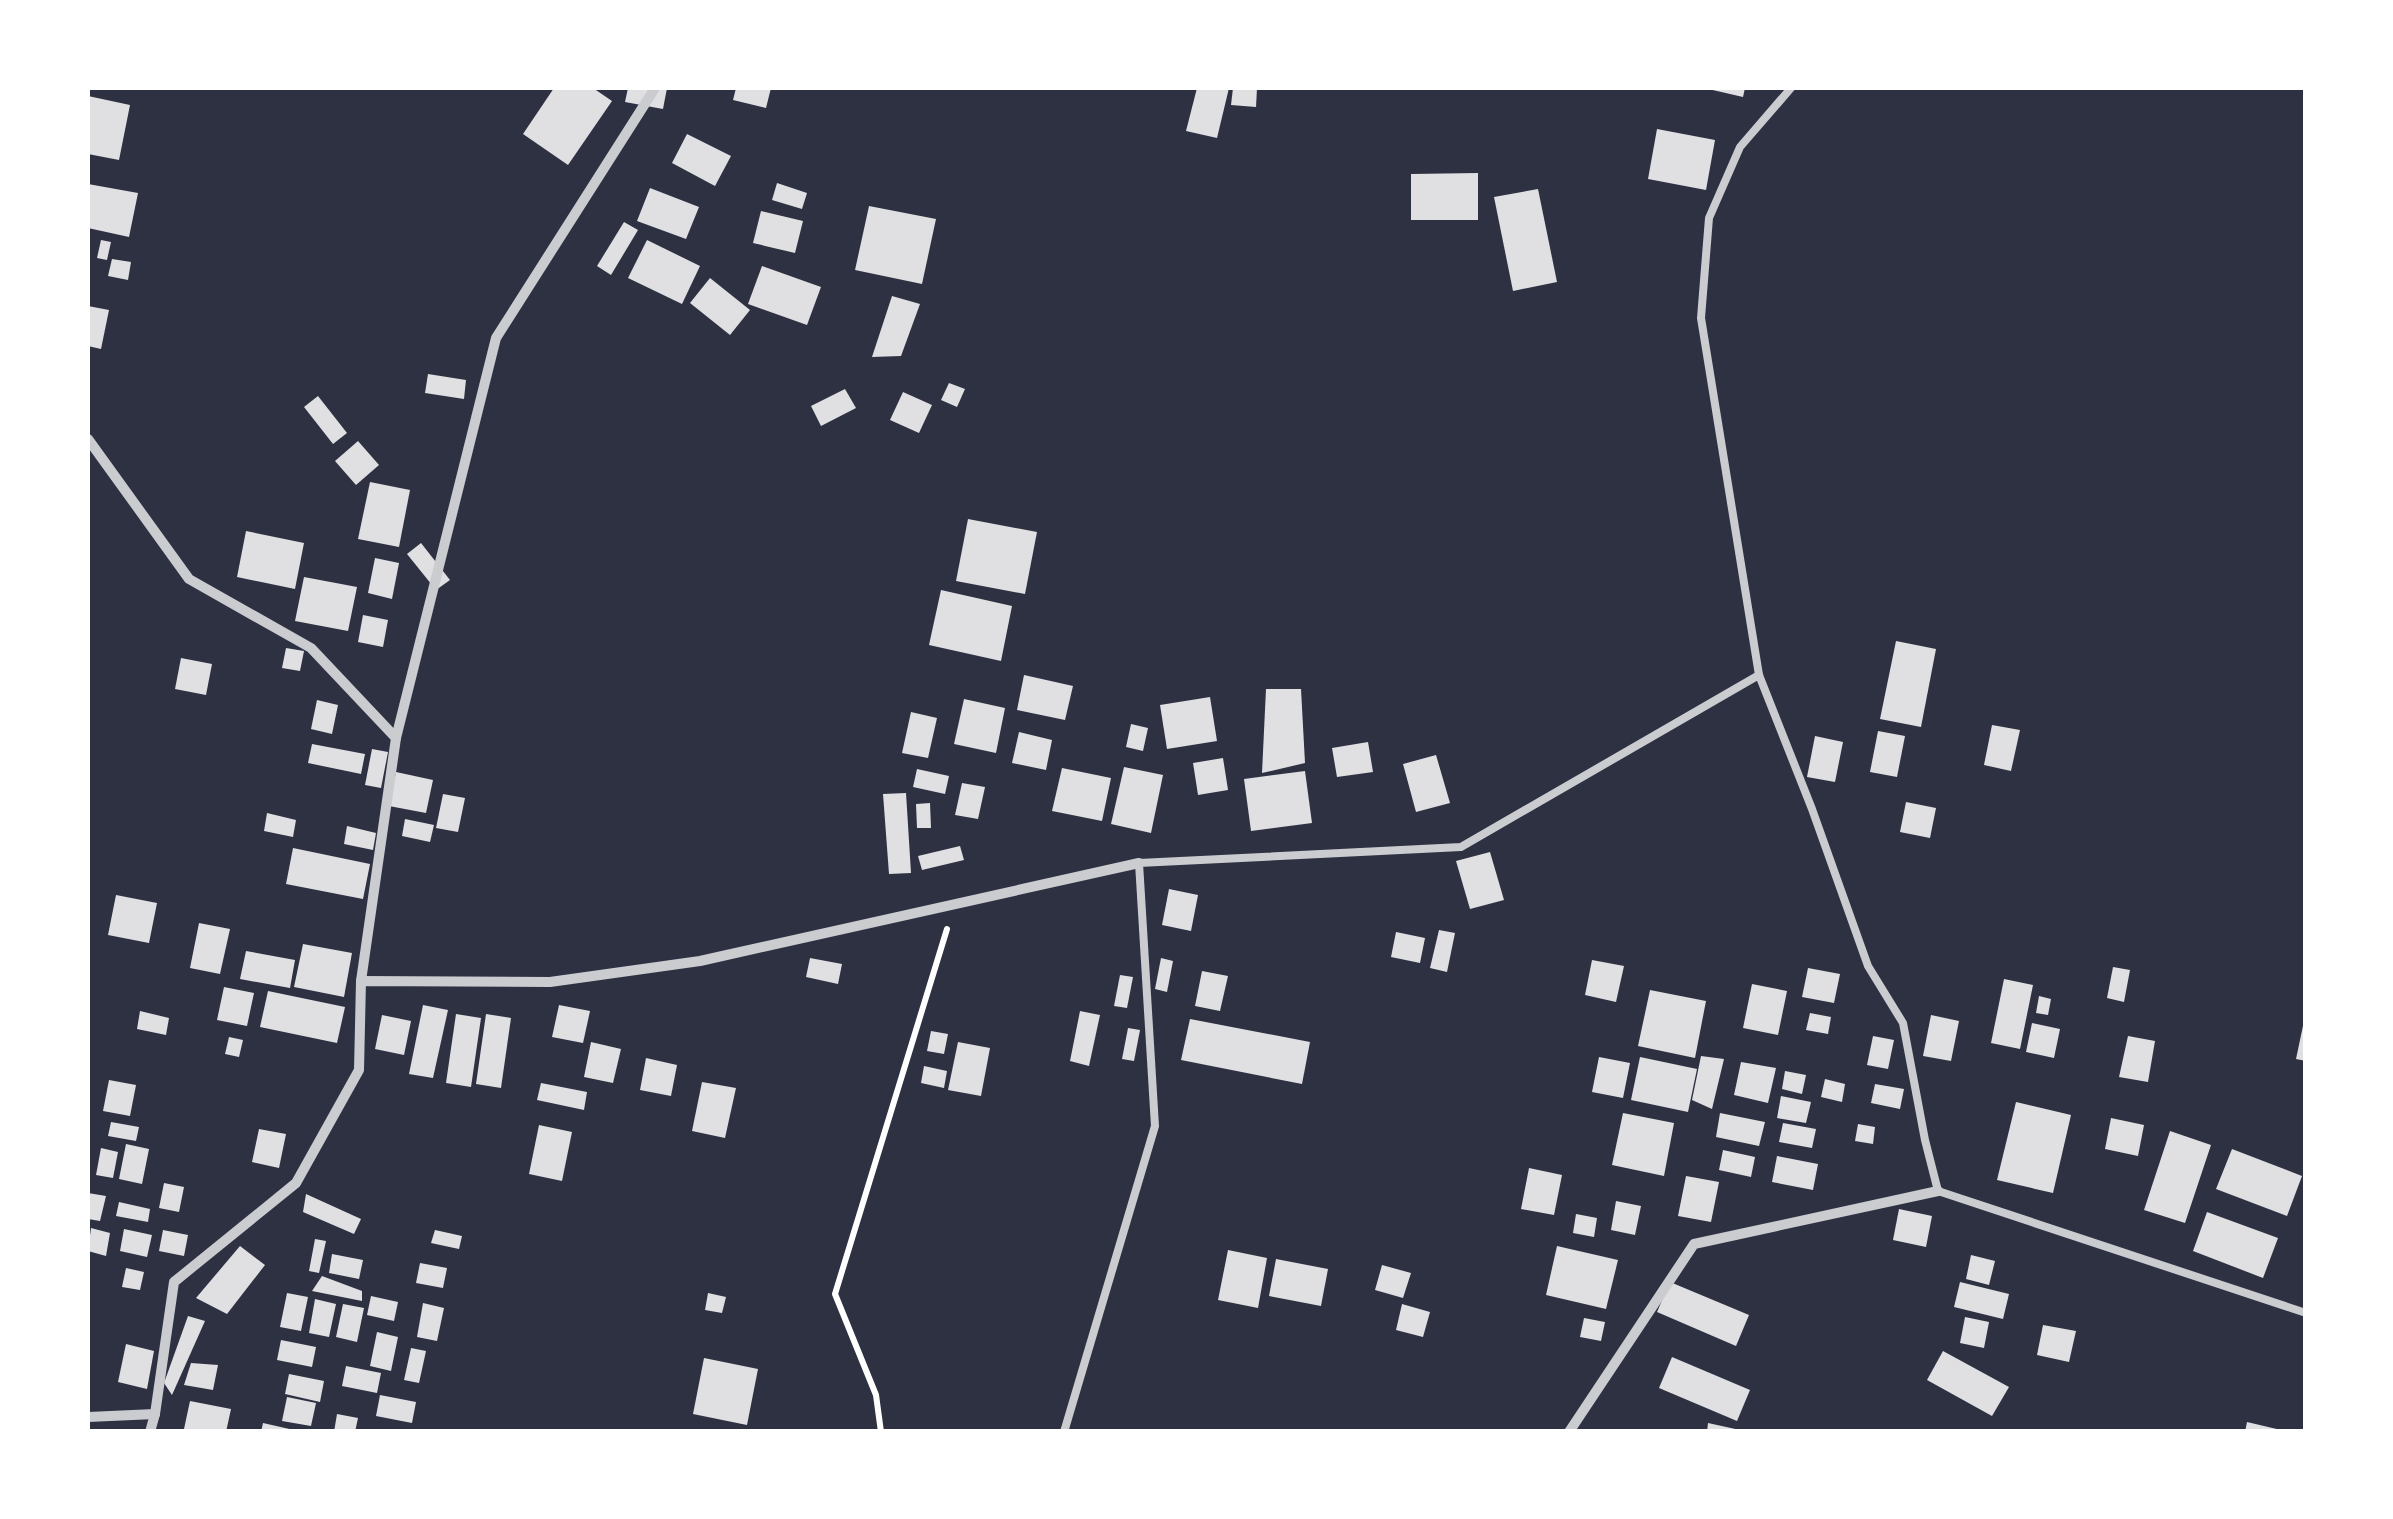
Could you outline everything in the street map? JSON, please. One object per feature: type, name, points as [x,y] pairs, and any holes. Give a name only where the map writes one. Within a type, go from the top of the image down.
[{"type":"street","points":[[150,1432],[174,1282],[296,1183],[359,1070],[361,981],[396,738],[496,338],[655,88]]},
{"type":"street","points":[[88,439],[189,579],[311,648],[396,738]]},
{"type":"street","points":[[361,981],[550,982],[700,961],[1139,863]]},
{"type":"street","points":[[1569,1432],[1694,1244],[1938,1191]]},
{"type":"street","points":[[88,1417],[155,1414]]},
{"type":"lane","points":[[1791,88],[1740,148],[1709,218],[1700,318],[1759,675],[1868,966],[1903,1022],[1924,1140],[1938,1191],[2306,1312]]},
{"type":"lane","points":[[1064,1432],[1155,1126],[1139,863],[1460,847],[1759,675]]},
{"type":"path","points":[[881,1432],[876,1395],[835,1294],[955,904]]},
{"type":"building","points":[[554,88],[593,88],[612,101],[568,165],[523,134]]},
{"type":"building","points":[[628,88],[667,88],[663,109],[625,102]]},
{"type":"building","points":[[736,88],[771,88],[766,108],[733,100]]},
{"type":"building","points":[[1197,88],[1229,88],[1217,138],[1186,131]]},
{"type":"building","points":[[1233,88],[1257,88],[1256,107],[1231,105]]},
{"type":"building","points":[[1704,88],[1745,88],[1743,97]]},
{"type":"building","points":[[88,96],[130,105],[119,160],[88,154]]},
{"type":"building","points":[[1657,129],[1715,140],[1706,190],[1648,179]]},
{"type":"building","points":[[687,134],[731,156],[715,186],[672,163]]},
{"type":"building","points":[[1478,173],[1478,220],[1411,220],[1411,174]]},
{"type":"building","points":[[777,183],[807,193],[802,209],[772,200]]},
{"type":"building","points":[[88,184],[138,193],[129,237],[88,228]]},
{"type":"building","points":[[650,188],[699,207],[686,239],[637,221]]},
{"type":"building","points":[[1538,189],[1557,282],[1513,291],[1494,197]]},
{"type":"building","points":[[869,206],[936,219],[922,284],[855,270]]},
{"type":"building","points":[[761,211],[803,221],[795,253],[753,243]]},
{"type":"building","points":[[624,222],[638,230],[611,275],[597,266]]},
{"type":"building","points":[[101,240],[111,242],[107,260],[97,258]]},
{"type":"building","points":[[647,240],[700,266],[682,304],[628,278]]},
{"type":"building","points":[[112,259],[131,262],[128,280],[108,276]]},
{"type":"building","points":[[762,266],[821,287],[807,325],[748,304]]},
{"type":"building","points":[[710,278],[750,310],[730,335],[690,303]]},
{"type":"building","points":[[892,296],[920,304],[901,356],[872,357]]},
{"type":"building","points":[[88,306],[109,310],[101,349],[88,346]]},
{"type":"building","points":[[428,374],[466,380],[464,399],[425,393]]},
{"type":"building","points":[[949,383],[965,389],[957,407],[941,400]]},
{"type":"building","points":[[845,389],[856,408],[821,426],[811,406]]},
{"type":"building","points":[[903,392],[932,405],[919,433],[890,420]]},
{"type":"building","points":[[318,396],[347,433],[333,444],[304,407]]},
{"type":"building","points":[[358,441],[379,465],[356,485],[335,461]]},
{"type":"building","points":[[370,482],[410,490],[399,547],[358,539]]},
{"type":"building","points":[[968,519],[1037,532],[1025,594],[956,581]]},
{"type":"building","points":[[246,531],[304,543],[295,589],[237,577]]},
{"type":"building","points":[[421,543],[450,580],[436,590],[407,554]]},
{"type":"building","points":[[375,558],[399,563],[392,599],[368,593]]},
{"type":"building","points":[[304,577],[357,587],[348,631],[295,621]]},
{"type":"building","points":[[941,590],[1012,606],[1001,661],[929,645]]},
{"type":"building","points":[[363,615],[388,620],[383,647],[358,642]]},
{"type":"building","points":[[1896,641],[1936,649],[1921,727],[1880,719]]},
{"type":"building","points":[[286,648],[304,651],[300,671],[282,668]]},
{"type":"building","points":[[181,658],[212,664],[206,695],[175,689]]},
{"type":"building","points":[[1024,675],[1073,686],[1065,720],[1017,710]]},
{"type":"building","points":[[1266,689],[1301,689],[1305,763],[1262,773]]},
{"type":"building","points":[[1210,697],[1217,741],[1167,749],[1160,705]]},
{"type":"building","points":[[964,699],[1005,708],[996,753],[954,744]]},
{"type":"building","points":[[317,700],[338,705],[332,734],[311,729]]},
{"type":"building","points":[[911,712],[937,718],[928,758],[902,753]]},
{"type":"building","points":[[1131,724],[1148,728],[1143,751],[1126,747]]},
{"type":"building","points":[[1992,725],[2020,730],[2011,771],[1984,765]]},
{"type":"building","points":[[1878,731],[1905,736],[1897,777],[1870,772]]},
{"type":"building","points":[[1019,732],[1052,740],[1046,770],[1012,763]]},
{"type":"building","points":[[1815,736],[1843,742],[1835,782],[1807,777]]},
{"type":"building","points":[[1368,742],[1373,772],[1337,777],[1332,748]]},
{"type":"building","points":[[312,744],[365,754],[361,774],[308,763]]},
{"type":"building","points":[[372,749],[388,752],[381,788],[365,785]]},
{"type":"building","points":[[1436,755],[1450,803],[1416,812],[1403,764]]},
{"type":"building","points":[[1223,758],[1228,790],[1198,795],[1193,763]]},
{"type":"building","points":[[1124,767],[1163,775],[1151,833],[1111,824]]},
{"type":"building","points":[[1062,768],[1111,778],[1102,821],[1052,811]]},
{"type":"building","points":[[917,769],[949,776],[945,794],[913,787]]},
{"type":"building","points":[[1305,771],[1312,823],[1251,831],[1244,779]]},
{"type":"building","points":[[396,772],[433,780],[426,813],[389,806]]},
{"type":"building","points":[[962,783],[985,787],[978,819],[955,815]]},
{"type":"building","points":[[906,793],[911,873],[889,874],[883,794]]},
{"type":"building","points":[[443,794],[465,798],[458,832],[436,828]]},
{"type":"building","points":[[1906,802],[1936,808],[1930,838],[1900,832]]},
{"type":"building","points":[[930,803],[931,828],[917,828],[916,804]]},
{"type":"building","points":[[267,813],[296,820],[293,837],[264,831]]},
{"type":"building","points":[[405,819],[434,825],[430,842],[402,836]]},
{"type":"building","points":[[347,826],[376,833],[373,850],[344,844]]},
{"type":"building","points":[[960,846],[964,860],[922,870],[918,856]]},
{"type":"building","points":[[293,848],[370,864],[363,899],[286,884]]},
{"type":"building","points":[[1490,852],[1504,900],[1470,909],[1456,861]]},
{"type":"building","points":[[1169,889],[1198,895],[1191,931],[1162,925]]},
{"type":"building","points":[[116,895],[157,903],[149,943],[108,935]]},
{"type":"building","points":[[199,923],[230,929],[220,974],[190,968]]},
{"type":"building","points":[[1439,930],[1455,933],[1447,972],[1430,968]]},
{"type":"building","points":[[1396,932],[1425,938],[1420,963],[1391,957]]},
{"type":"building","points":[[303,944],[352,953],[344,997],[294,987]]},
{"type":"building","points":[[246,951],[295,960],[290,988],[240,979]]},
{"type":"building","points":[[810,958],[842,964],[838,984],[806,977]]},
{"type":"building","points":[[1161,958],[1173,961],[1167,992],[1155,989]]},
{"type":"building","points":[[1592,960],[1624,966],[1616,1002],[1585,995]]},
{"type":"building","points":[[2113,967],[2130,970],[2124,1002],[2107,998]]},
{"type":"building","points":[[1808,968],[1840,974],[1834,1003],[1802,997]]},
{"type":"building","points":[[1202,971],[1228,976],[1220,1011],[1195,1006]]},
{"type":"building","points":[[1120,975],[1133,977],[1127,1008],[1114,1006]]},
{"type":"building","points":[[2004,979],[2033,985],[2020,1049],[1991,1043]]},
{"type":"building","points":[[1752,984],[1787,991],[1778,1035],[1743,1028]]},
{"type":"building","points":[[224,987],[254,993],[247,1026],[217,1020]]},
{"type":"building","points":[[1650,990],[1706,1001],[1695,1058],[1638,1046]]},
{"type":"building","points":[[268,991],[345,1007],[337,1043],[260,1027]]},
{"type":"building","points":[[2039,996],[2051,999],[2048,1015],[2036,1013]]},
{"type":"building","points":[[423,1005],[448,1010],[433,1078],[409,1074]]},
{"type":"building","points":[[559,1005],[590,1011],[583,1043],[552,1037]]},
{"type":"building","points":[[140,1011],[169,1018],[166,1035],[137,1029]]},
{"type":"building","points":[[1080,1011],[1100,1015],[1089,1066],[1070,1061]]},
{"type":"building","points":[[1810,1013],[1831,1017],[1828,1034],[1806,1030]]},
{"type":"building","points":[[456,1014],[481,1018],[471,1087],[446,1083]]},
{"type":"building","points":[[486,1014],[511,1018],[501,1088],[476,1084]]},
{"type":"building","points":[[382,1015],[411,1021],[404,1055],[375,1049]]},
{"type":"building","points":[[1931,1015],[1959,1021],[1951,1061],[1923,1056]]},
{"type":"building","points":[[1190,1019],[1310,1042],[1302,1084],[1181,1060]]},
{"type":"building","points":[[2306,1021],[2306,1061],[2296,1059]]},
{"type":"building","points":[[2032,1023],[2060,1029],[2054,1058],[2026,1052]]},
{"type":"building","points":[[1128,1028],[1140,1030],[1134,1061],[1122,1059]]},
{"type":"building","points":[[931,1031],[948,1034],[944,1054],[927,1051]]},
{"type":"building","points":[[1873,1036],[1894,1040],[1888,1069],[1867,1065]]},
{"type":"building","points":[[2128,1036],[2155,1041],[2148,1082],[2119,1077]]},
{"type":"building","points":[[229,1037],[243,1040],[239,1057],[225,1054]]},
{"type":"building","points":[[591,1042],[621,1049],[613,1083],[584,1077]]},
{"type":"building","points":[[958,1042],[990,1048],[981,1096],[948,1090]]},
{"type":"building","points":[[1701,1056],[1724,1059],[1712,1109],[1692,1100]]},
{"type":"building","points":[[1599,1057],[1630,1063],[1623,1098],[1592,1092]]},
{"type":"building","points":[[1640,1057],[1697,1069],[1688,1112],[1631,1100]]},
{"type":"building","points":[[646,1058],[677,1065],[671,1096],[640,1090]]},
{"type":"building","points":[[1741,1062],[1776,1068],[1768,1103],[1734,1095]]},
{"type":"building","points":[[924,1066],[947,1071],[944,1088],[921,1083]]},
{"type":"building","points":[[1785,1071],[1806,1075],[1802,1094],[1782,1089]]},
{"type":"building","points":[[1825,1079],[1845,1084],[1842,1102],[1821,1097]]},
{"type":"building","points":[[109,1080],[136,1085],[130,1116],[103,1111]]},
{"type":"building","points":[[702,1082],[736,1088],[725,1138],[692,1131]]},
{"type":"building","points":[[541,1083],[587,1092],[584,1110],[537,1100]]},
{"type":"building","points":[[1875,1084],[1904,1089],[1900,1109],[1871,1103]]},
{"type":"building","points":[[1781,1096],[1811,1102],[1806,1123],[1777,1118]]},
{"type":"building","points":[[2016,1102],[2071,1115],[2053,1193],[1997,1180]]},
{"type":"building","points":[[1623,1113],[1674,1123],[1664,1176],[1612,1165]]},
{"type":"building","points":[[1720,1113],[1765,1122],[1759,1146],[1716,1137]]},
{"type":"building","points":[[2111,1118],[2144,1125],[2138,1156],[2105,1149]]},
{"type":"building","points":[[111,1122],[139,1127],[136,1141],[108,1136]]},
{"type":"building","points":[[1783,1123],[1816,1129],[1812,1148],[1779,1142]]},
{"type":"building","points":[[1858,1124],[1875,1127],[1873,1144],[1855,1141]]},
{"type":"building","points":[[539,1125],[572,1132],[562,1181],[529,1174]]},
{"type":"building","points":[[259,1129],[286,1134],[279,1168],[252,1162]]},
{"type":"building","points":[[2170,1131],[2211,1145],[2185,1223],[2144,1210]]},
{"type":"building","points":[[126,1144],[149,1149],[142,1184],[119,1179]]},
{"type":"building","points":[[101,1148],[118,1152],[113,1178],[96,1175]]},
{"type":"building","points":[[2232,1149],[2302,1176],[2287,1216],[2216,1189]]},
{"type":"building","points":[[1723,1150],[1755,1157],[1751,1177],[1719,1170]]},
{"type":"building","points":[[1777,1156],[1818,1164],[1813,1190],[1772,1182]]},
{"type":"building","points":[[1529,1168],[1562,1175],[1554,1215],[1521,1209]]},
{"type":"building","points":[[1686,1176],[1719,1182],[1711,1222],[1678,1216]]},
{"type":"building","points":[[164,1183],[184,1187],[179,1212],[159,1208]]},
{"type":"building","points":[[88,1193],[106,1196],[100,1221],[88,1219]]},
{"type":"building","points":[[306,1194],[361,1219],[354,1234],[303,1212]]},
{"type":"building","points":[[1616,1201],[1641,1206],[1635,1235],[1611,1230]]},
{"type":"building","points":[[119,1202],[150,1209],[148,1222],[116,1216]]},
{"type":"building","points":[[1899,1209],[1932,1216],[1926,1247],[1893,1240]]},
{"type":"building","points":[[2207,1212],[2278,1238],[2263,1278],[2193,1251]]},
{"type":"building","points":[[1576,1214],[1597,1218],[1594,1237],[1573,1233]]},
{"type":"building","points":[[91,1228],[110,1233],[106,1256],[88,1251]]},
{"type":"building","points":[[124,1229],[152,1235],[147,1257],[120,1251]]},
{"type":"building","points":[[163,1230],[188,1235],[184,1256],[159,1251]]},
{"type":"building","points":[[435,1230],[462,1236],[459,1249],[431,1243]]},
{"type":"building","points":[[315,1239],[326,1241],[319,1273],[309,1271]]},
{"type":"building","points":[[240,1246],[265,1265],[227,1314],[196,1298]]},
{"type":"building","points":[[1557,1246],[1618,1260],[1606,1309],[1546,1295]]},
{"type":"building","points":[[1228,1250],[1267,1258],[1258,1308],[1218,1300]]},
{"type":"building","points":[[332,1254],[363,1260],[359,1279],[329,1273]]},
{"type":"building","points":[[1971,1255],[1995,1261],[1989,1285],[1966,1279]]},
{"type":"building","points":[[1276,1259],[1328,1269],[1321,1306],[1269,1296]]},
{"type":"building","points":[[420,1263],[447,1268],[443,1288],[416,1283]]},
{"type":"building","points":[[1382,1265],[1411,1273],[1403,1298],[1375,1290]]},
{"type":"building","points":[[126,1268],[144,1272],[140,1290],[122,1287]]},
{"type":"building","points":[[322,1276],[362,1291],[362,1301],[312,1291]]},
{"type":"building","points":[[1670,1282],[1749,1315],[1736,1346],[1657,1312]]},
{"type":"building","points":[[1960,1282],[2009,1294],[2003,1319],[1954,1307]]},
{"type":"building","points":[[287,1293],[308,1297],[301,1331],[280,1327]]},
{"type":"building","points":[[708,1293],[726,1297],[722,1313],[705,1310]]},
{"type":"building","points":[[371,1296],[398,1302],[394,1321],[367,1315]]},
{"type":"building","points":[[315,1299],[336,1304],[329,1337],[309,1333]]},
{"type":"building","points":[[423,1303],[444,1308],[437,1341],[417,1337]]},
{"type":"building","points":[[343,1304],[364,1308],[357,1342],[336,1337]]},
{"type":"building","points":[[1402,1304],[1430,1312],[1423,1337],[1396,1330]]},
{"type":"building","points":[[188,1316],[205,1321],[172,1395],[164,1383]]},
{"type":"building","points":[[1965,1317],[1989,1322],[1984,1348],[1960,1343]]},
{"type":"building","points":[[1584,1318],[1605,1322],[1601,1341],[1580,1337]]},
{"type":"building","points":[[2043,1325],[2076,1331],[2069,1362],[2037,1355]]},
{"type":"building","points":[[377,1332],[398,1337],[391,1371],[370,1366]]},
{"type":"building","points":[[281,1340],[316,1347],[312,1367],[277,1360]]},
{"type":"building","points":[[126,1344],[154,1351],[147,1389],[118,1382]]},
{"type":"building","points":[[411,1348],[426,1351],[419,1383],[404,1380]]},
{"type":"building","points":[[1943,1351],[2009,1387],[1992,1416],[1927,1380]]},
{"type":"building","points":[[1672,1357],[1750,1390],[1737,1421],[1659,1388]]},
{"type":"building","points":[[704,1358],[758,1369],[747,1425],[693,1414]]},
{"type":"building","points":[[191,1363],[218,1365],[213,1390],[184,1385]]},
{"type":"building","points":[[346,1366],[381,1373],[377,1393],[342,1386]]},
{"type":"building","points":[[289,1374],[324,1381],[320,1402],[285,1394]]},
{"type":"building","points":[[380,1395],[416,1402],[412,1423],[376,1416]]},
{"type":"building","points":[[287,1397],[316,1403],[311,1426],[282,1421]]},
{"type":"building","points":[[190,1401],[231,1409],[226,1432],[184,1429]]},
{"type":"building","points":[[337,1414],[358,1418],[355,1432],[334,1432]]},
{"type":"building","points":[[2247,1422],[2281,1430],[2281,1432],[2245,1432]]},
{"type":"building","points":[[263,1423],[294,1430],[294,1432],[261,1432]]},
{"type":"building","points":[[1708,1423],[1740,1430],[1740,1432],[1707,1432]]}]
